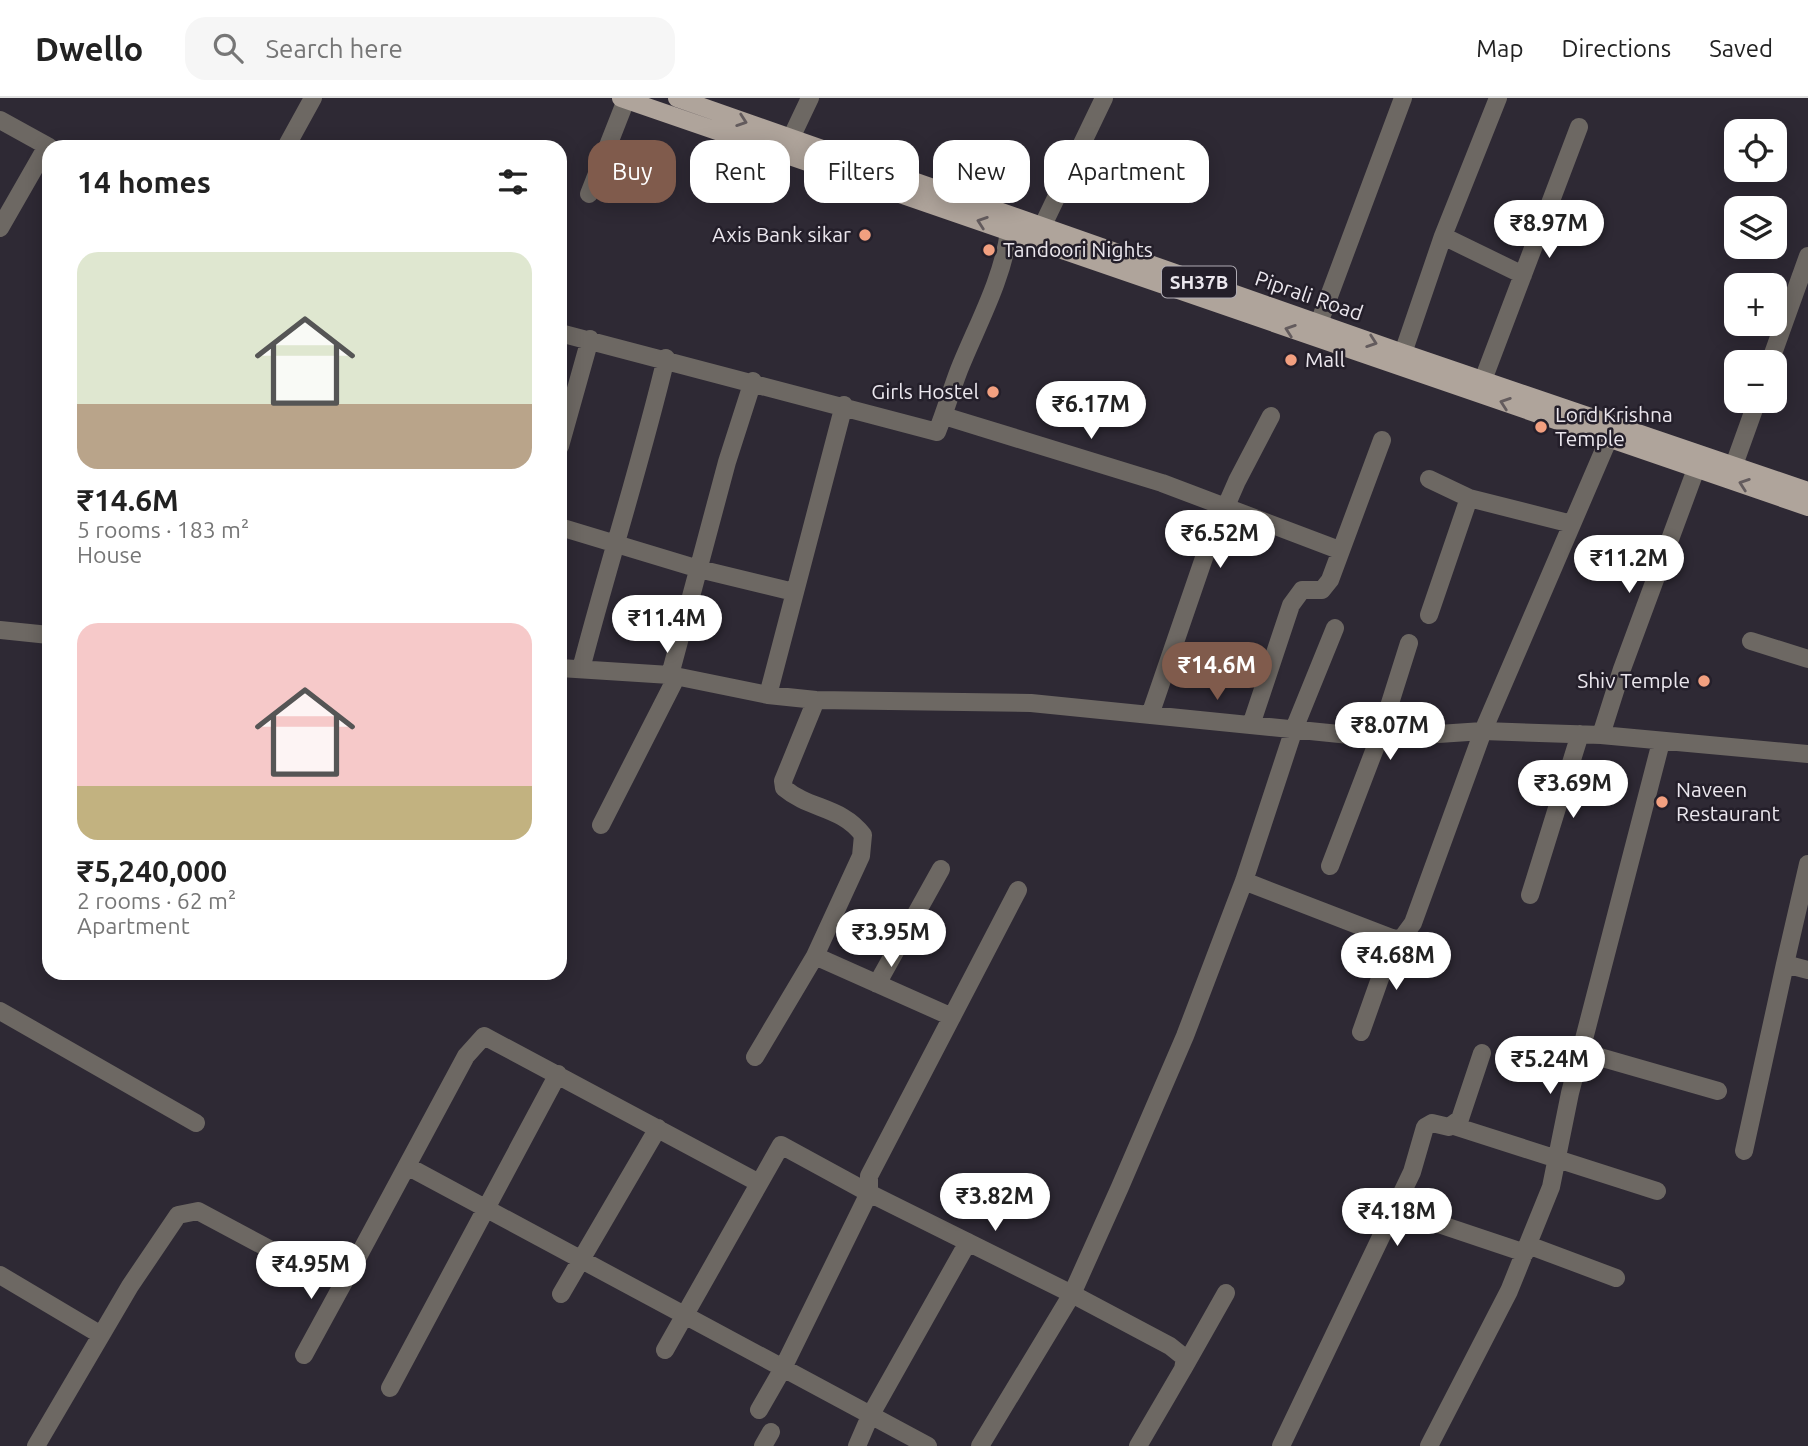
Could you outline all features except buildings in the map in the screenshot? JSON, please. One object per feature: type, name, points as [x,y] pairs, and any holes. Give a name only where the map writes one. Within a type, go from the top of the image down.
[{"type":"main road","name":"Piprali Road","points":[[677,98],[1403,353],[1808,491]]},
{"type":"main road","points":[[623,99],[1808,507]]},
{"type":"street","points":[[290,140],[313,98]]},
{"type":"street","points":[[791,138],[810,98]]},
{"type":"street","points":[[1043,225],[1104,98]]},
{"type":"street","points":[[1319,323],[1403,98]]},
{"type":"street","points":[[1403,353],[1443,236],[1498,98]]},
{"type":"street","points":[[608,140],[623,99]]},
{"type":"street","points":[[0,120],[42,144]]},
{"type":"street","points":[[1483,380],[1579,127]]},
{"type":"street","points":[[0,228],[42,157]]},
{"type":"street","points":[[567,334],[844,405],[937,432],[958,372],[997,281],[1009,232]]},
{"type":"street","points":[[1443,236],[1523,275]]},
{"type":"street","points":[[1774,350],[1808,256]]},
{"type":"street","points":[[567,421],[590,339]]},
{"type":"street","points":[[581,669],[614,544],[643,456],[666,358]]},
{"type":"street","points":[[601,825],[673,675],[699,569],[753,381]]},
{"type":"street","points":[[768,695],[844,405]]},
{"type":"street","points":[[1734,465],[1753,413]]},
{"type":"street","points":[[944,416],[1226,506],[1339,550]]},
{"type":"street","points":[[1150,715],[1206,552],[1271,416]]},
{"type":"street","points":[[1244,881],[1394,939],[1402,938],[1413,923],[1483,731],[1609,438]]},
{"type":"street","points":[[1251,725],[1291,605],[1302,590],[1322,590],[1330,580],[1382,440]]},
{"type":"street","points":[[1601,735],[1622,669],[1696,469]]},
{"type":"street","points":[[1429,479],[1469,498],[1572,524]]},
{"type":"street","points":[[1429,615],[1469,498]]},
{"type":"street","points":[[567,529],[699,569],[794,593]]},
{"type":"street","points":[[980,1446],[1072,1294],[1185,1036],[1244,881],[1294,729],[1335,628]]},
{"type":"street","points":[[0,630],[42,634]]},
{"type":"street","points":[[1751,641],[1808,659]]},
{"type":"street","points":[[1330,866],[1379,738],[1409,643]]},
{"type":"street","points":[[567,668],[673,675],[768,695],[816,700],[1031,703],[1379,738],[1483,731],[1580,734],[1808,754]]},
{"type":"street","points":[[755,1057],[815,956],[861,856],[863,835],[847,817],[792,795],[785,788],[783,781],[816,700]]},
{"type":"street","points":[[1530,895],[1580,734]]},
{"type":"street","points":[[1429,1446],[1509,1291],[1551,1187],[1582,1052],[1661,742]]},
{"type":"street","points":[[1744,1151],[1808,864]]},
{"type":"street","points":[[877,984],[941,869]]},
{"type":"street","points":[[759,1410],[782,1370],[869,1193],[869,1176],[1018,890]]},
{"type":"street","points":[[1361,1032],[1394,939]]},
{"type":"street","points":[[815,956],[952,1017]]},
{"type":"street","points":[[1785,964],[1808,970]]},
{"type":"street","points":[[0,1011],[196,1122]]},
{"type":"street","points":[[304,1355],[466,1056],[484,1036],[759,1183]]},
{"type":"street","points":[[1582,1052],[1718,1091]]},
{"type":"street","points":[[1454,1126],[1460,1119],[1482,1053]]},
{"type":"street","points":[[390,1388],[558,1074]]},
{"type":"street","points":[[1281,1446],[1412,1172],[1425,1127],[1432,1123],[1454,1126],[1657,1191]]},
{"type":"street","points":[[561,1294],[583,1261],[658,1128]]},
{"type":"street","points":[[665,1350],[781,1145],[869,1193],[1170,1346],[1185,1358],[1183,1369]]},
{"type":"street","points":[[408,1166],[488,1207],[782,1370],[928,1446]]},
{"type":"street","points":[[1394,1209],[1616,1278]]},
{"type":"street","points":[[36,1446],[157,1245],[178,1215],[185,1211],[198,1211],[318,1275],[339,1276],[353,1266]]},
{"type":"street","points":[[857,1446],[870,1416],[968,1242]]},
{"type":"street","points":[[0,1275],[101,1335]]},
{"type":"street","points":[[1138,1446],[1226,1293]]},
{"type":"place","name":"Axis Bank sikar","points":[[865,235]]},
{"type":"place","name":"Tandoori Nights","points":[[989,250]]},
{"type":"place","name":"Mall","points":[[1291,360]]},
{"type":"place","name":"Girls Hostel","points":[[993,392]]},
{"type":"place","name":"Lord Krishna Temple","points":[[1541,427]]},
{"type":"place","name":"Shiv Temple","points":[[1704,681]]},
{"type":"place","name":"Naveen Restaurant","points":[[1662,802]]}]
